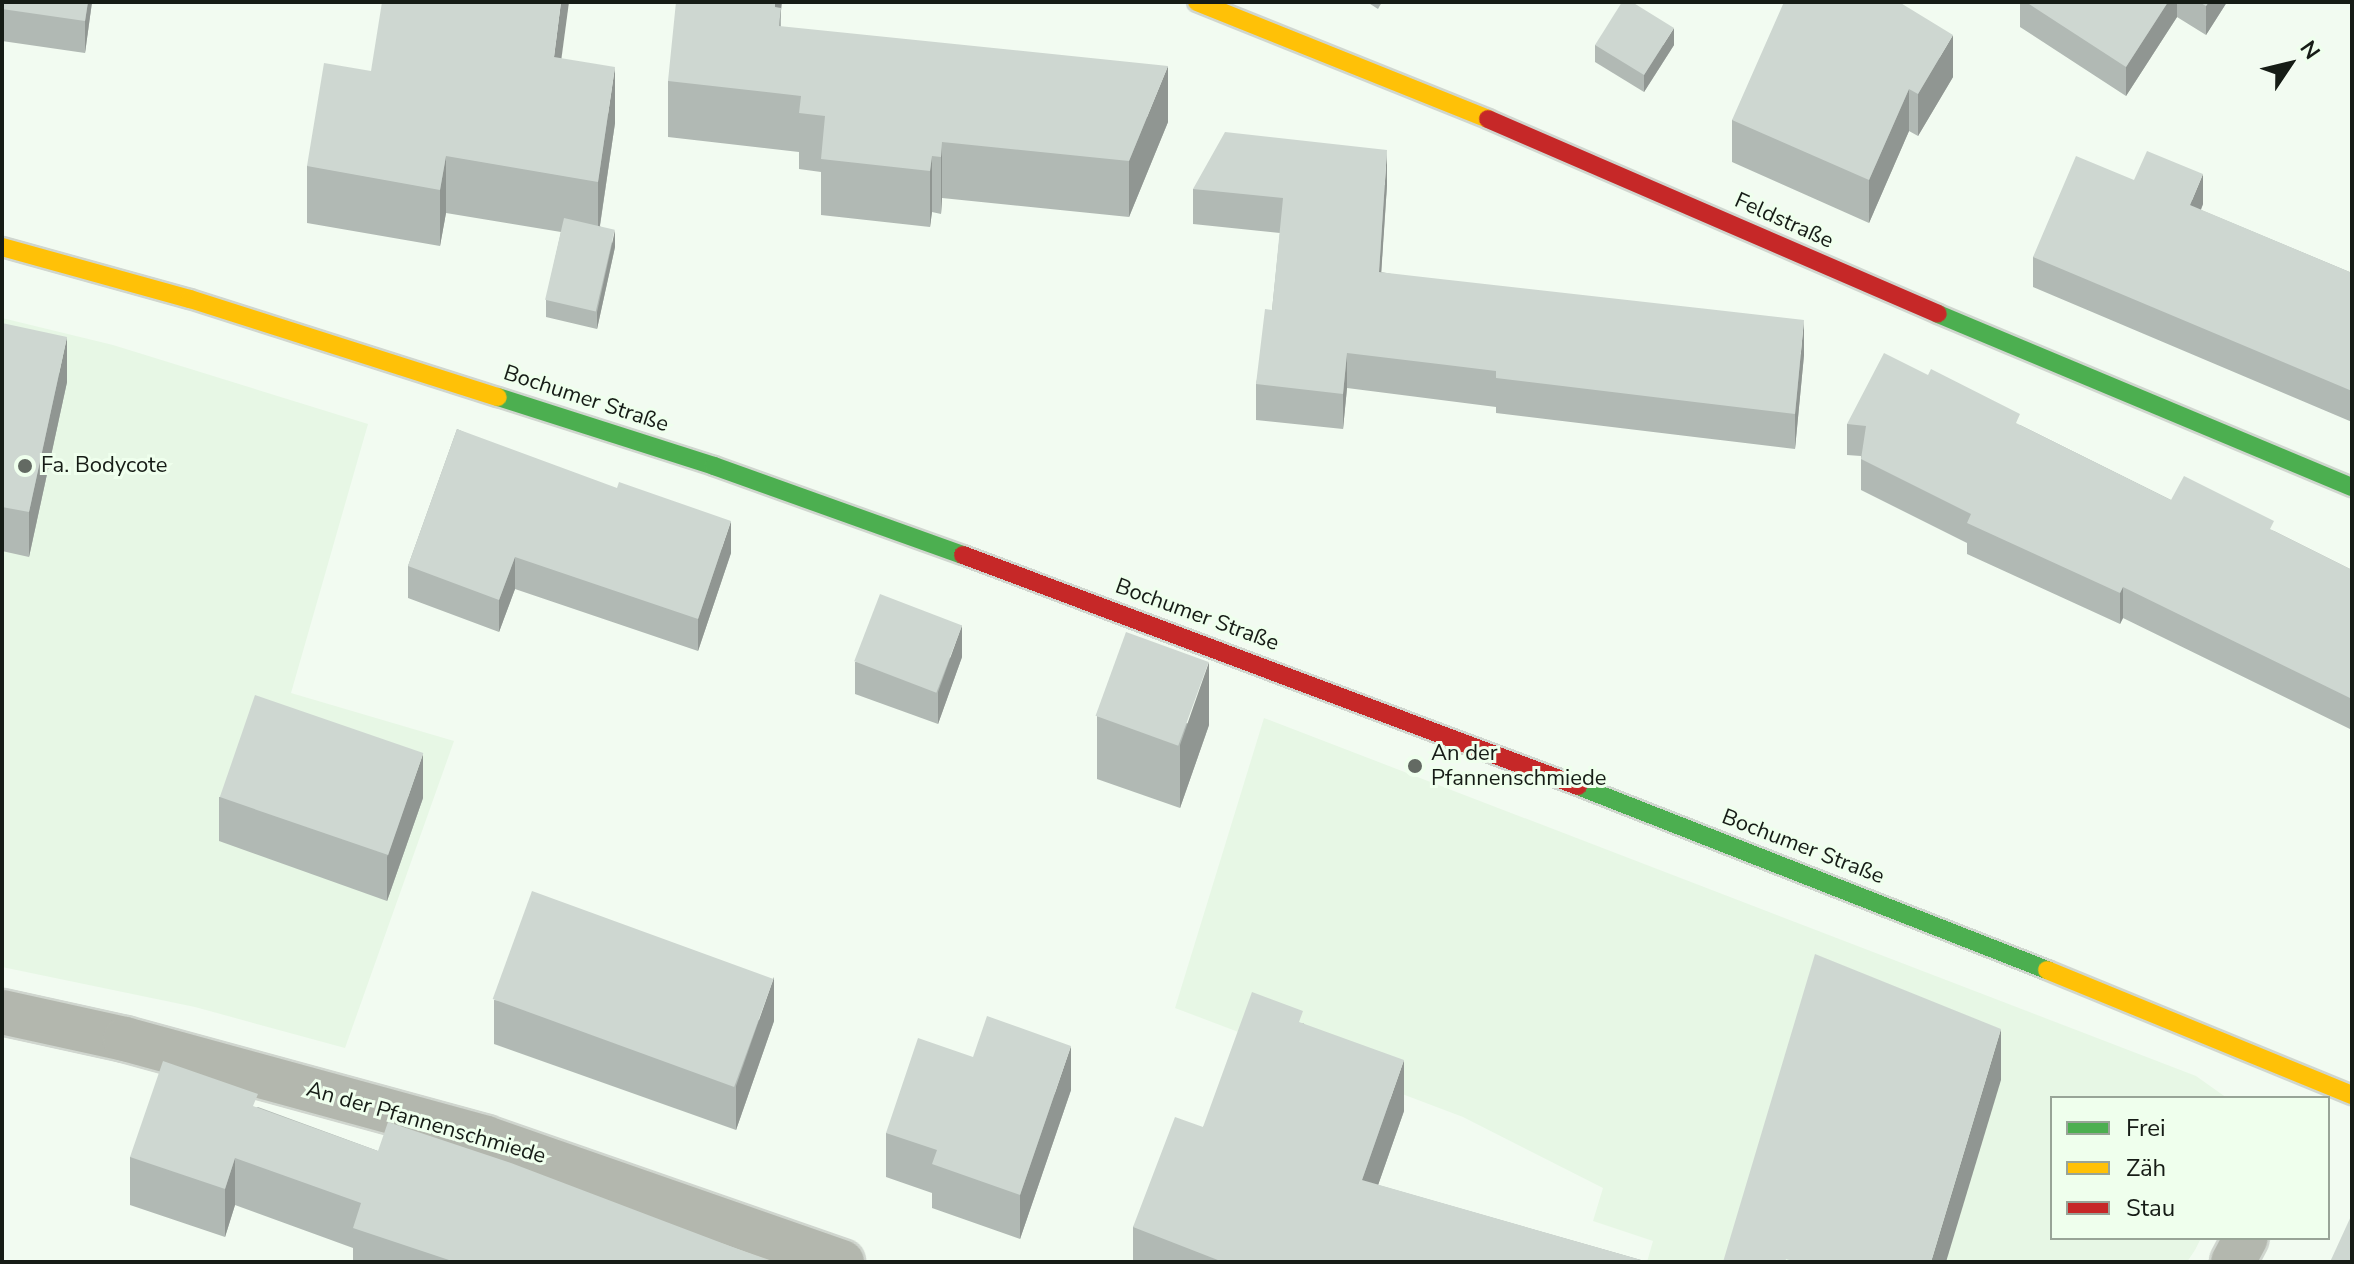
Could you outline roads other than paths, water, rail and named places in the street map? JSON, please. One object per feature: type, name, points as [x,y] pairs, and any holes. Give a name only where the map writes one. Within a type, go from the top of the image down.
[{"type":"main road","name":"Feldstraße","points":[[1197,2],[1556,146],[1872,286],[2352,487]]},
{"type":"main road","name":"Bochumer Straße","points":[[2,247],[190,299],[670,451],[1168,629],[1889,907],[2333,1093]]},
{"type":"street","name":"An der Pfannenschmiede","points":[[2,1012],[125,1039],[486,1138],[842,1262]]},
{"type":"street","points":[[2233,1262],[2245,1240]]},
{"type":"place","name":"Fa. Bodycote","points":[[25,466]]},
{"type":"place","name":"An der Pfannenschmiede","points":[[1415,766]]}]
